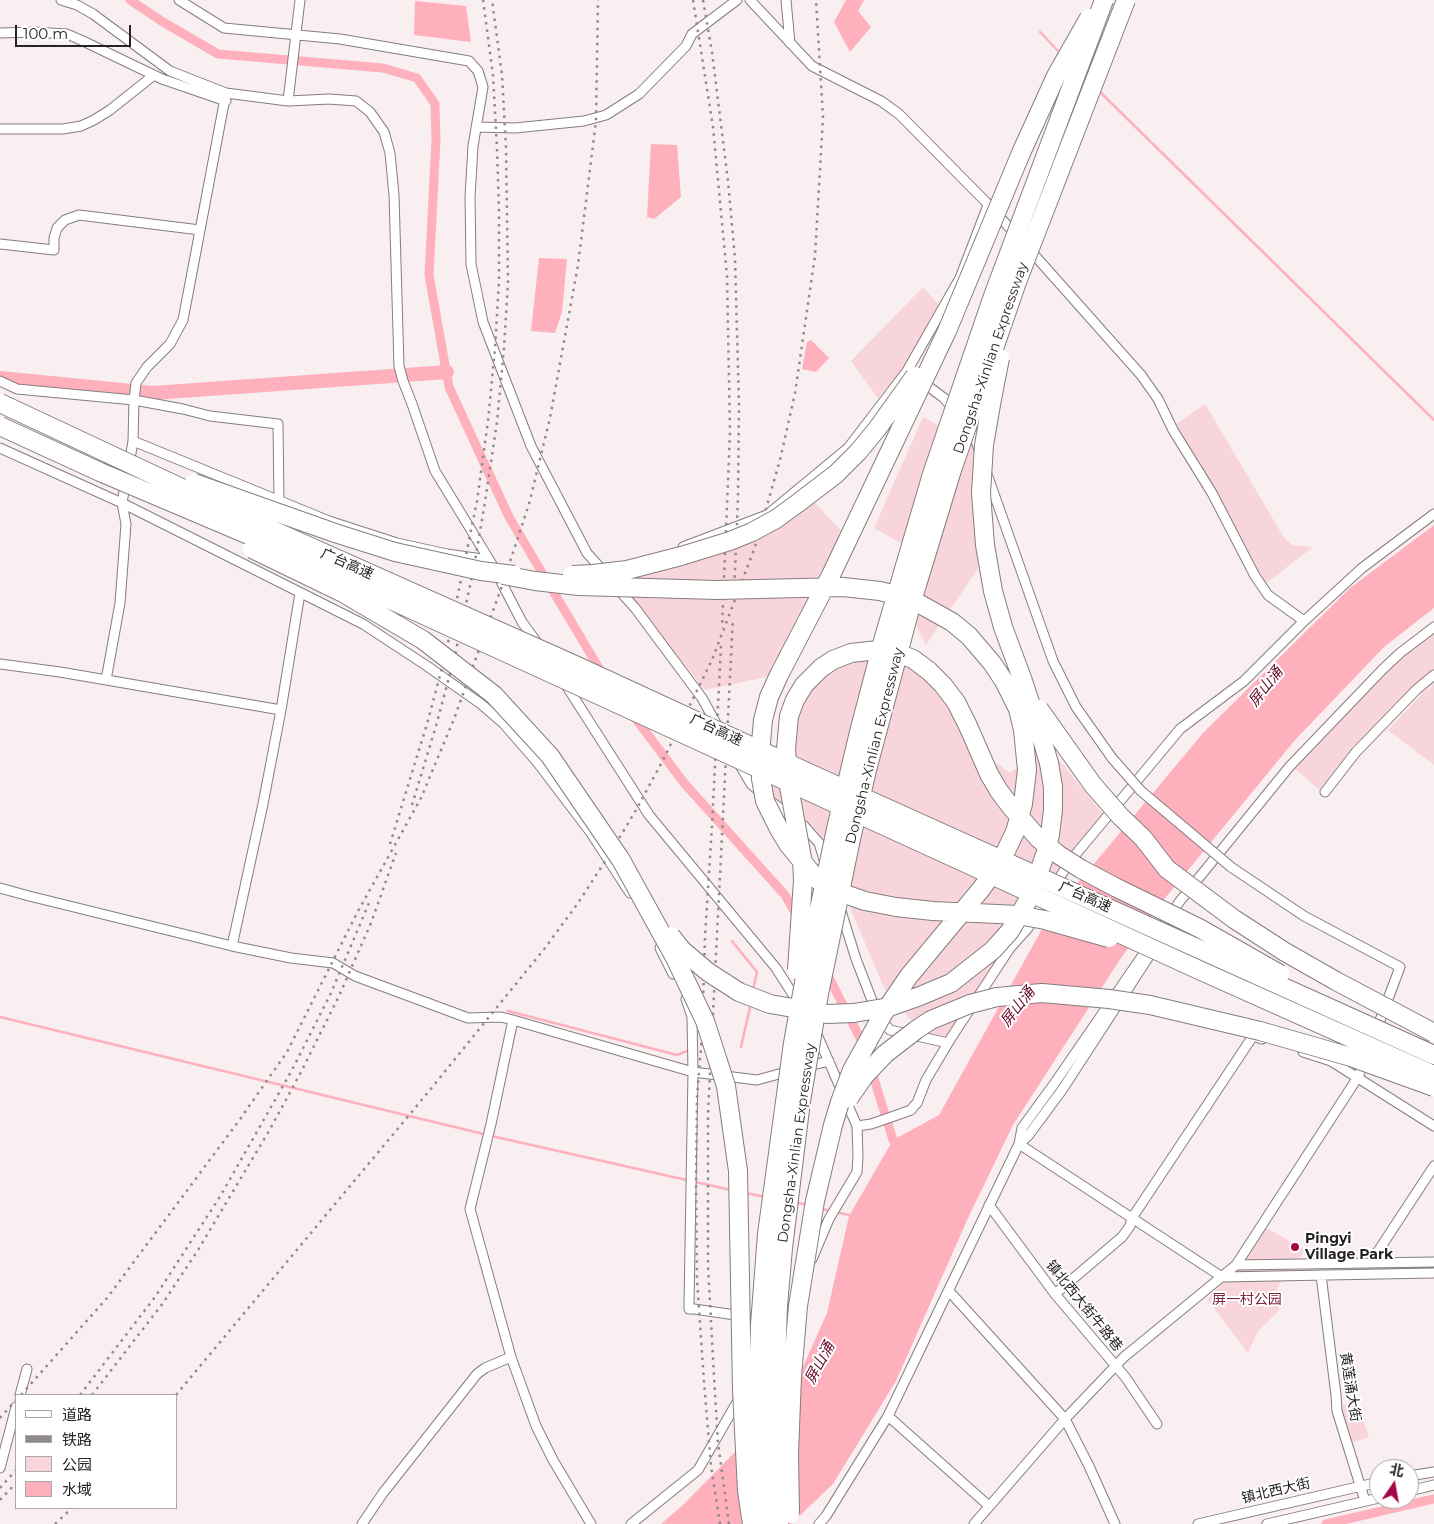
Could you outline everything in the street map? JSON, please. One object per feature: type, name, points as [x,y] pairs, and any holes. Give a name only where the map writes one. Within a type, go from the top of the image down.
[{"type":"highway","points":[[1103,0],[1077,37],[1056,76],[1021,153],[947,331],[831,575],[769,697],[761,734],[761,779],[765,801],[779,829],[801,862],[818,880],[844,894],[865,901],[896,907],[1000,913],[1045,920],[1147,950],[1199,970]]},
{"type":"highway","name":"Dongsha-Xinlian Expressway","points":[[761,1524],[759,1362],[760,1316],[767,1234],[793,1043],[836,829],[859,732],[903,570],[932,474],[974,349],[1103,0]]},
{"type":"highway","name":"Dongsha-Xinlian Expressway","points":[[779,1524],[775,1390],[778,1306],[783,1248],[801,1101],[819,994],[834,916],[863,788],[913,598],[952,470],[1017,282],[1126,0]]},
{"type":"highway","points":[[644,902],[682,950],[708,972],[740,992],[770,1004],[827,1014],[854,1014],[889,1007],[951,983],[993,950],[1010,931],[1030,898],[1046,852],[1053,810],[1053,787],[1049,763],[1024,681],[1003,627],[991,583],[985,546],[981,492],[984,445],[990,405],[1017,282]]},
{"type":"highway","points":[[503,574],[568,575],[627,570],[714,546],[752,532],[776,519],[836,474],[858,452],[883,422],[947,331]]},
{"type":"highway","name":"广台高速","points":[[0,404],[250,520],[576,665],[826,781],[1434,1055]]},
{"type":"highway","name":"广台高速","points":[[0,426],[100,472],[251,536],[1199,970],[1434,1075]]},
{"type":"highway","points":[[100,449],[371,545],[451,565],[550,583],[580,586],[717,590],[843,587],[880,591],[918,603],[952,622],[982,650],[1004,681],[1018,710],[1026,750],[1026,787],[1015,832],[1002,859],[982,888],[909,976],[883,1014],[852,1070],[834,1125],[815,1201],[798,1306],[792,1376],[789,1454],[790,1524]]},
{"type":"highway","points":[[100,472],[235,541],[343,593],[423,640],[494,695],[550,756],[621,860],[675,958],[705,1021],[726,1086],[738,1171],[742,1399],[747,1490],[752,1524]]},
{"type":"highway","points":[[793,1043],[802,858],[788,781],[786,749],[789,716],[795,700],[804,685],[821,668],[851,652],[887,649],[913,659],[929,670],[943,685],[956,702],[989,774],[999,791],[1034,833],[1059,855],[1117,888],[1200,928],[1267,967],[1412,1044]]},
{"type":"highway","points":[[1024,681],[1053,730],[1093,785],[1121,817],[1143,838],[1167,869],[1234,919],[1285,952],[1434,1033]]},
{"type":"highway","points":[[834,1125],[844,1106],[865,1075],[885,1054],[916,1030],[931,1020],[970,1004],[1019,994],[1073,995],[1150,1005],[1260,1031],[1351,1057],[1434,1087]]},
{"type":"street","points":[[61,0],[77,5],[93,14],[170,71],[226,97]]},
{"type":"street","points":[[179,0],[224,28],[340,39],[469,60],[478,70],[483,87],[473,146],[470,197],[471,264],[483,322],[530,446],[588,553],[635,608],[702,698],[751,784],[770,801],[804,826],[819,843],[856,959],[878,1016],[890,1030],[948,1043]]},
{"type":"street","points":[[288,101],[300,0]]},
{"type":"street","points":[[476,128],[515,128],[584,121],[606,116],[639,94],[686,46],[692,34],[737,0]]},
{"type":"street","points":[[750,0],[812,66],[881,101],[899,114],[988,205],[1141,375],[1158,399],[1173,430],[1212,493],[1255,576],[1268,595],[1304,621]]},
{"type":"street","points":[[786,0],[790,43]]},
{"type":"street","points":[[0,33],[67,34],[154,75],[226,97],[288,101],[329,98],[356,101],[370,112],[384,132],[390,153],[394,195],[399,366],[402,381],[435,471],[489,560],[522,622],[584,712],[649,815],[776,968],[817,1032],[857,1126],[857,1172],[829,1219],[783,1321],[698,1470],[631,1524]]},
{"type":"street","points":[[0,129],[63,129],[81,126],[110,110],[154,75]]},
{"type":"street","points":[[106,680],[120,603],[126,524],[122,503],[133,441],[136,383],[147,368],[170,344],[183,320],[226,97]]},
{"type":"street","points":[[600,567],[675,550],[767,515],[848,448],[907,371],[960,278],[988,205]]},
{"type":"street","points":[[0,244],[54,250],[54,238],[57,228],[65,220],[79,215],[200,230]]},
{"type":"street","points":[[907,371],[944,398],[974,434],[993,494],[1054,661],[1076,708],[1112,758],[1141,792],[1231,867],[1304,916],[1400,967],[1358,1077],[1236,1265],[1124,1357],[1064,1419],[974,1524]]},
{"type":"street","points":[[0,381],[16,389],[134,400],[210,416],[278,424],[279,502]]},
{"type":"street","points":[[133,441],[329,521],[397,543],[447,554],[489,560]]},
{"type":"street","points":[[0,448],[122,503],[363,624],[481,704],[503,723],[537,762],[591,833],[636,902],[687,1000],[692,1018],[693,1072],[690,1308],[783,1321]]},
{"type":"street","points":[[857,1126],[871,1124],[911,1110],[917,1103],[926,1080],[948,1043],[1010,948],[1028,928],[1071,860],[1180,729],[1244,680],[1362,568],[1434,514]]},
{"type":"street","points":[[232,946],[263,804],[300,593]]},
{"type":"street","points":[[819,1524],[826,1516],[888,1416],[1019,1144],[1028,1136],[1062,1090],[1166,932],[1180,901],[1290,766],[1383,669],[1400,653],[1434,627]]},
{"type":"street","points":[[0,664],[60,672],[281,710]]},
{"type":"street","points":[[1325,792],[1356,752],[1416,690],[1434,675]]},
{"type":"street","points":[[0,888],[232,946],[291,958],[333,963],[354,976],[468,1018],[501,1017],[693,1072],[757,1080],[829,1061]]},
{"type":"street","points":[[512,1020],[491,1124],[470,1209],[510,1357],[536,1426],[553,1460],[591,1524]]},
{"type":"street","points":[[1055,1294],[1122,1237],[1130,1226],[1132,1218],[1253,1036],[1331,1061],[1434,1126]]},
{"type":"street","points":[[1019,1144],[1222,1277],[1434,1273]]},
{"type":"street","points":[[1371,1262],[1434,1166]]},
{"type":"street","name":"镇北西大街牛路巷","points":[[989,1206],[1055,1294],[1126,1378],[1156,1424]]},
{"type":"street","points":[[1236,1265],[1434,1262]]},
{"type":"street","name":"黄莲涌大街","points":[[1321,1275],[1337,1411],[1365,1501]]},
{"type":"street","points":[[949,1291],[1064,1419],[1089,1466],[1115,1524]]},
{"type":"street","points":[[362,1524],[383,1493],[477,1374],[485,1368],[510,1357]]},
{"type":"street","points":[[20,1394],[26,1369]]},
{"type":"street","points":[[0,1468],[15,1411]]},
{"type":"street","points":[[888,1416],[989,1506]]},
{"type":"street","points":[[1419,1474],[1434,1472]]},
{"type":"street","name":"镇北西大街","points":[[1198,1524],[1369,1484]]},
{"type":"street","points":[[1419,1489],[1434,1485]]},
{"type":"street","points":[[1267,1524],[1369,1500]]},
{"type":"green space","points":[[923,287],[939,305],[903,369],[878,398],[851,361]]},
{"type":"green space","points":[[1205,404],[1283,536],[1292,545],[1313,547],[1265,584],[1176,424]]},
{"type":"green space","points":[[923,417],[975,446],[979,567],[926,645],[916,625],[934,562],[874,528]]},
{"type":"green space","points":[[813,501],[852,542],[775,675],[705,690],[615,579]]},
{"type":"green space","points":[[1434,632],[1434,669],[1412,687],[1352,748],[1319,790],[1294,768],[1386,673],[1412,648]]},
{"type":"green space","points":[[868,654],[914,665],[946,695],[967,740],[1010,773],[1047,745],[1104,815],[1072,850],[945,1037],[922,1033],[885,990],[821,839],[806,821],[770,794],[724,723],[779,747],[808,687],[842,661]]},
{"type":"green space","points":[[1434,684],[1434,765],[1388,730]]},
{"type":"green space","name":"屏一村公园","points":[[1265,1227],[1305,1250],[1277,1288],[1279,1311],[1258,1331],[1248,1353],[1207,1299],[1254,1247]]},
{"type":"green space","points":[[1356,1401],[1369,1437],[1351,1443],[1338,1407]]},
{"type":"water","points":[[846,0],[864,0],[858,11],[871,27],[850,52],[834,22]]},
{"type":"water","points":[[415,1],[466,6],[471,42],[414,35]]},
{"type":"water","points":[[651,144],[677,145],[681,197],[654,219],[647,217]]},
{"type":"water","points":[[539,258],[567,259],[562,312],[555,333],[531,331]]},
{"type":"water","points":[[811,340],[829,358],[816,372],[802,369],[807,342]]},
{"type":"water","name":"屏山涌","points":[[1434,525],[1434,608],[1384,647],[1295,740],[1161,903],[1119,961],[1013,1125],[968,1218],[896,1381],[833,1484],[791,1524],[661,1524],[683,1505],[790,1396],[827,1313],[849,1216],[893,1140],[939,1115],[1047,920],[1203,733],[1350,588]]},
{"type":"waterway","points":[[130,0],[218,54],[383,68],[417,78],[435,104],[436,140],[429,275],[449,387],[509,517],[603,675]]},
{"type":"waterway","points":[[1040,32],[1060,53]]},
{"type":"waterway","points":[[1098,90],[1434,420]]},
{"type":"waterway","points":[[0,378],[153,393],[447,372]]},
{"type":"waterway","points":[[633,715],[684,783],[785,895],[798,918]]},
{"type":"waterway","points":[[732,941],[757,972],[753,990]]},
{"type":"waterway","points":[[826,972],[864,1047]]},
{"type":"waterway","points":[[741,1047],[751,1003]]},
{"type":"waterway","points":[[508,1011],[677,1055],[687,1051]]},
{"type":"waterway","points":[[0,1017],[496,1137],[731,1190]]},
{"type":"waterway","points":[[871,1069],[893,1140],[899,1149]]},
{"type":"waterway","points":[[746,1193],[765,1197]]},
{"type":"waterway","points":[[795,1202],[807,1205]]},
{"type":"waterway","points":[[819,1208],[831,1211]]},
{"type":"waterway","points":[[836,1212],[853,1216]]},
{"type":"waterway","points":[[1326,1524],[1434,1499]]},
{"type":"railway","points":[[390,844],[427,724],[446,653],[477,501],[488,421],[499,281],[499,212],[493,75],[483,0]]},
{"type":"railway","points":[[412,805],[455,655],[474,567],[497,422],[508,282],[506,147],[502,75],[492,0]]},
{"type":"railway","points":[[22,1394],[107,1298],[238,1122],[287,1052],[357,913],[421,798],[454,719],[502,586],[529,504],[550,418],[578,265],[596,121],[598,0]]},
{"type":"railway","points":[[693,0],[713,127],[727,276],[730,432],[722,628]]},
{"type":"railway","points":[[703,0],[712,52],[728,181],[735,259],[739,405],[734,595]]},
{"type":"railway","points":[[177,1394],[425,1096],[545,948],[578,903],[636,810],[712,660],[755,547],[780,460],[795,393],[815,256],[823,117],[816,0]]},
{"type":"railway","points":[[729,1524],[718,1443],[708,1266],[708,1114],[733,618]]},
{"type":"railway","points":[[720,1524],[711,1466],[704,1382],[697,1280],[696,1189],[697,1097],[702,1036],[705,937],[721,646]]},
{"type":"railway","points":[[93,1394],[163,1303],[198,1250],[269,1131],[339,996],[371,923],[396,853]]},
{"type":"railway","points":[[81,1394],[155,1297],[221,1195],[292,1070],[331,993],[369,903]]},
{"type":"railway","points":[[0,1418],[15,1401]]},
{"type":"railway","points":[[0,1488],[15,1471]]},
{"type":"railway","points":[[0,1500],[15,1484]]},
{"type":"railway","points":[[55,1524],[71,1509]]},
{"type":"place","name":"Pingyi Village Park","points":[[1295,1247]]}]
